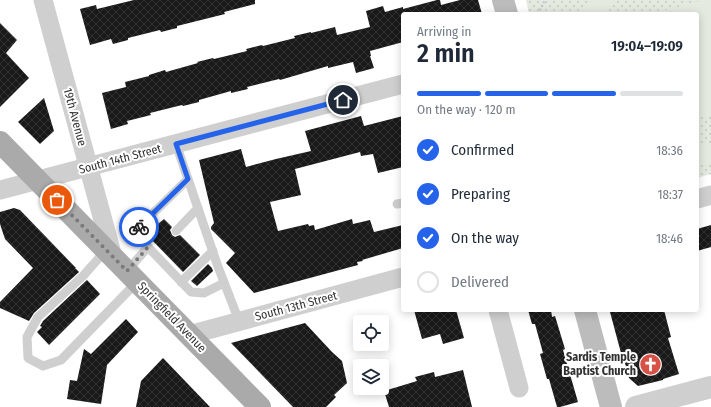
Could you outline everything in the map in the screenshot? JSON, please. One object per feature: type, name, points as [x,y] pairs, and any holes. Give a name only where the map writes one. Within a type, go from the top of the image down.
[{"type":"main road","points":[[504,0],[507,12]]},
{"type":"main road","name":"Springfield Avenue","points":[[0,142],[260,407]]},
{"type":"main road","points":[[586,312],[611,407]]},
{"type":"street","name":"19th Avenue","points":[[43,0],[88,167],[121,265]]},
{"type":"street","name":"South 14th Street","points":[[0,190],[401,85]]},
{"type":"street","points":[[699,198],[711,195]]},
{"type":"street","name":"South 13th Street","points":[[189,334],[401,278]]},
{"type":"street","points":[[499,312],[519,388]]},
{"type":"street","points":[[636,407],[711,387]]},
{"type":"lane","points":[[176,144],[224,283],[239,321]]},
{"type":"lane","points":[[188,179],[136,230],[191,292],[204,292],[224,283]]},
{"type":"lane","points":[[176,231],[198,208]]},
{"type":"lane","points":[[121,265],[60,360],[43,366],[28,358],[27,337],[38,317],[83,276],[121,265],[153,249]]},
{"type":"lane","points":[[182,282],[213,251]]},
{"type":"path","points":[[539,12],[545,0]]},
{"type":"shaded area","points":[[526,0],[711,0],[711,174],[699,177],[699,12],[529,12]]},
{"type":"shaded area","points":[[592,0],[618,0],[605,12],[583,12]]},
{"type":"shaded area","points":[[704,0],[711,0],[711,115],[699,118],[699,12],[659,12]]},
{"type":"shaded area","points":[[711,143],[711,163],[699,166],[699,146]]},
{"type":"building","points":[[134,0],[255,0],[255,4],[224,12],[225,14],[177,26],[177,28],[161,32],[160,30],[128,38],[128,40],[113,44],[111,39],[90,45],[80,9],[96,5],[97,9]]},
{"type":"building","points":[[437,0],[440,0],[441,5],[460,0],[478,0],[481,12],[401,12],[401,43],[370,51],[374,68],[356,73],[353,62],[328,68],[328,66],[280,80],[247,87],[248,89],[231,93],[231,91],[199,100],[199,102],[150,113],[151,115],[127,121],[128,124],[111,129],[102,93],[126,87],[125,82],[165,70],[166,72],[198,63],[197,62],[247,51],[246,49],[295,38],[294,36],[311,32],[335,27],[337,35],[370,27],[366,11],[383,6],[385,12],[403,7],[403,9]]},
{"type":"building","points":[[0,23],[17,40],[6,53],[29,78],[0,107]]},
{"type":"building","points":[[44,98],[54,131],[40,144],[18,122]]},
{"type":"building","points":[[361,116],[364,126],[401,117],[401,167],[378,173],[373,154],[361,156],[360,152],[295,169],[301,195],[270,202],[278,231],[308,224],[309,226],[314,225],[315,230],[352,219],[353,224],[370,220],[374,232],[401,225],[401,249],[362,260],[363,261],[357,262],[358,265],[254,293],[226,263],[235,253],[211,229],[214,223],[199,160],[241,149],[246,167],[311,151],[305,131]]},
{"type":"building","points":[[14,208],[20,210],[79,272],[34,313],[29,321],[0,308],[0,302],[33,268],[5,239],[0,224],[0,212]]},
{"type":"building","points":[[164,219],[172,227],[170,230],[172,235],[175,237],[180,235],[200,255],[183,272],[146,234]]},
{"type":"building","points":[[711,225],[711,247],[699,250],[699,228]]},
{"type":"building","points":[[208,264],[213,271],[197,286],[191,281]]},
{"type":"building","points":[[87,280],[100,294],[49,345],[37,332],[42,327],[40,326],[43,321]]},
{"type":"building","points":[[415,312],[457,312],[464,338],[443,344],[440,334],[422,339]]},
{"type":"building","points":[[529,312],[551,312],[552,317],[555,316],[578,402],[557,407],[540,354],[543,353],[535,324],[532,324]]},
{"type":"building","points":[[610,312],[665,312],[671,337],[668,338],[679,374],[663,380],[638,386],[629,378],[622,352],[621,353]]},
{"type":"building","points":[[126,319],[138,332],[107,365],[101,404],[67,399],[70,380],[77,381],[84,349],[91,354]]},
{"type":"building","points":[[305,323],[342,361],[347,383],[334,395],[336,397],[326,407],[293,407],[231,343]]},
{"type":"building","points":[[163,358],[210,407],[136,407],[141,381]]},
{"type":"building","points":[[463,370],[472,407],[389,407],[385,395],[389,395],[389,389],[417,381],[415,377],[434,372],[435,377]]},
{"type":"way so far","points":[[57,200],[127,271],[148,247],[136,230],[139,227]]},
{"type":"place","name":"Sardis Temple Baptist Church","points":[[651,364]]},
{"type":"route","points":[[139,227],[188,179],[176,144],[343,100]]}]
